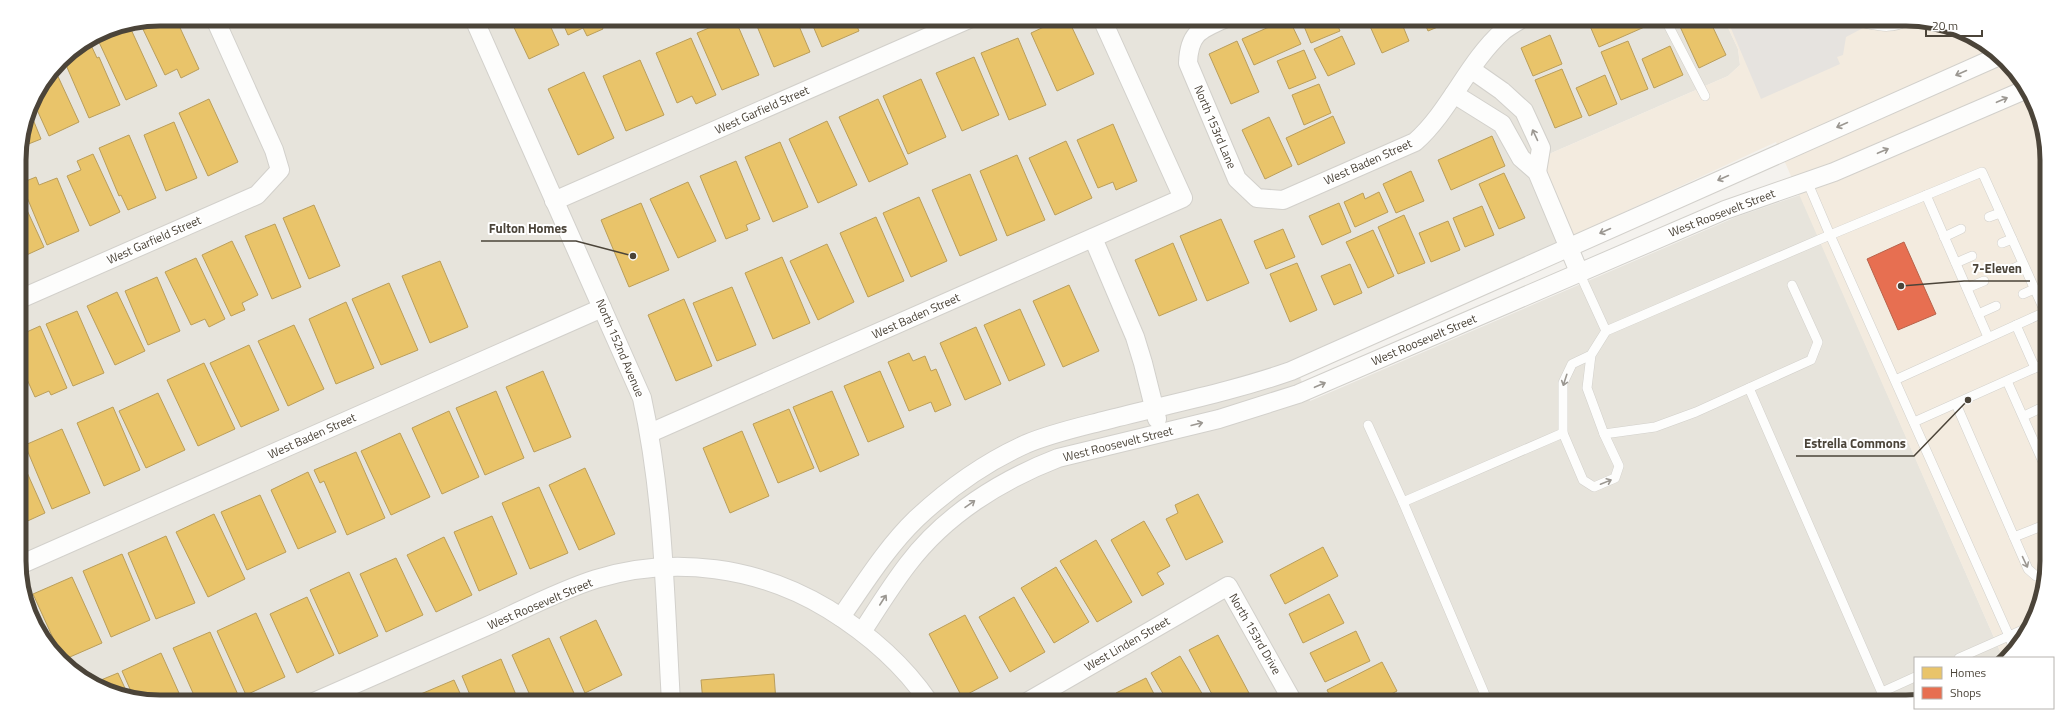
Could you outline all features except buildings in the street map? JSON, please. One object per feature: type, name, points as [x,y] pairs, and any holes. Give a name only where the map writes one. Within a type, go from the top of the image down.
[{"type":"street","name":"West Garfield Street","points":[[26,296],[257,195],[280,170],[274,150],[218,26]]},
{"type":"street","name":"North 152nd Avenue","points":[[477,26],[642,398],[650,433],[659,500],[662,567],[671,695]]},
{"type":"street","name":"West Garfield Street","points":[[554,201],[953,26]]},
{"type":"street","name":"West Baden Street","points":[[650,433],[1183,198],[1105,26]]},
{"type":"street","name":"North 153rd Lane","points":[[1213,26],[1193,38],[1189,48],[1188,63],[1238,179],[1257,198]]},
{"type":"street","name":"West Baden Street","points":[[1257,198],[1282,200],[1414,142],[1430,129],[1472,70],[1503,32],[1511,26]]},
{"type":"street","name":"West Roosevelt Street","points":[[841,617],[897,542],[916,520],[950,490],[988,464],[1026,444],[1046,437],[1154,408],[1234,389],[1291,371],[1993,59]]},
{"type":"street","points":[[1472,70],[1524,110],[1541,148],[1536,172]]},
{"type":"street","name":"West Roosevelt Street","points":[[862,632],[895,582],[924,546],[962,510],[1020,474],[1058,458],[1255,409],[1298,394],[1725,210],[1834,172],[2022,92]]},
{"type":"street","points":[[1454,94],[1502,124],[1520,158],[1536,172],[1579,272]]},
{"type":"street","points":[[1498,122],[1515,102]]},
{"type":"street","points":[[1093,238],[1135,338],[1143,363],[1160,433]]},
{"type":"street","name":"West Baden Street","points":[[26,562],[602,308]]},
{"type":"street","name":"West Roosevelt Street","points":[[330,695],[596,579],[662,567],[697,567],[731,571],[762,578],[805,595],[862,632],[899,665],[923,695]]},
{"type":"street","name":"North 153rd Drive","points":[[1228,586],[1290,695]]},
{"type":"street","name":"West Linden Street","points":[[1039,695],[1228,586]]},
{"type":"lane","points":[[1669,26],[1704,96]]},
{"type":"lane","points":[[1876,26],[1884,28],[1895,26]]},
{"type":"lane","points":[[1591,355],[1572,364],[1563,383],[1563,434],[1584,480],[1594,487],[1615,478],[1619,466],[1604,434],[1587,388],[1591,355],[1606,331],[1982,172],[2040,302]]},
{"type":"lane","points":[[1807,181],[2012,643]]},
{"type":"lane","points":[[1926,195],[1988,337]]},
{"type":"lane","points":[[1989,217],[2000,213]]},
{"type":"lane","points":[[1944,237],[1961,230]]},
{"type":"lane","points":[[2002,243],[2012,239]]},
{"type":"lane","points":[[1956,263],[1972,256]]},
{"type":"lane","points":[[2012,269],[2023,264]]},
{"type":"lane","points":[[1579,272],[1606,331]]},
{"type":"lane","points":[[1967,288],[1984,281]]},
{"type":"lane","points":[[1604,434],[1655,427],[1696,412],[1811,360],[1818,342],[1792,286]]},
{"type":"lane","points":[[2023,294],[2034,289]]},
{"type":"lane","points":[[1978,314],[1996,306]]},
{"type":"lane","points":[[1894,380],[2040,314]]},
{"type":"lane","points":[[2016,325],[2035,368]]},
{"type":"lane","points":[[1914,422],[2040,366]]},
{"type":"lane","points":[[2007,381],[2040,454]]},
{"type":"lane","points":[[1749,388],[1883,695]]},
{"type":"lane","points":[[1956,404],[2028,569],[2036,576],[2039,576]]},
{"type":"lane","points":[[2024,416],[2040,408]]},
{"type":"lane","points":[[1368,425],[1403,502],[1485,695]]},
{"type":"lane","points":[[1403,502],[1563,434]]},
{"type":"lane","points":[[2014,537],[2040,527]]},
{"type":"lane","points":[[1961,657],[2020,631]]},
{"type":"lane","points":[[1882,692],[1914,678]]},
{"type":"shaded area","points":[[151,26],[1727,26],[1738,49],[1740,65],[1728,76],[1533,161],[1568,238],[1293,361],[1310,401],[1736,217],[1800,195],[2002,655],[2000,657],[1914,657],[1914,695],[142,694],[117,688],[101,681],[85,672],[59,649],[49,636],[40,620],[33,604],[27,579],[27,142],[36,109],[49,85],[65,65],[93,44],[117,33],[134,29]]},
{"type":"shaded area","points":[[1727,26],[1924,27],[1949,33],[1965,40],[1981,49],[1994,59],[2012,78],[2030,109],[2039,142],[2040,160],[2040,570],[2033,604],[2026,620],[2012,643],[2002,655],[1776,142],[1568,238],[1533,161],[1728,76],[1740,65],[1738,49]]},
{"type":"shaded area","points":[[1730,26],[1867,26],[1846,37],[1843,55],[1837,57],[1840,64],[1761,99]]},
{"type":"place","name":"Fulton Homes","points":[[633,256]]},
{"type":"place","name":"7-Eleven","points":[[1901,286]]},
{"type":"place","name":"Estrella Commons","points":[[1968,400]]}]
